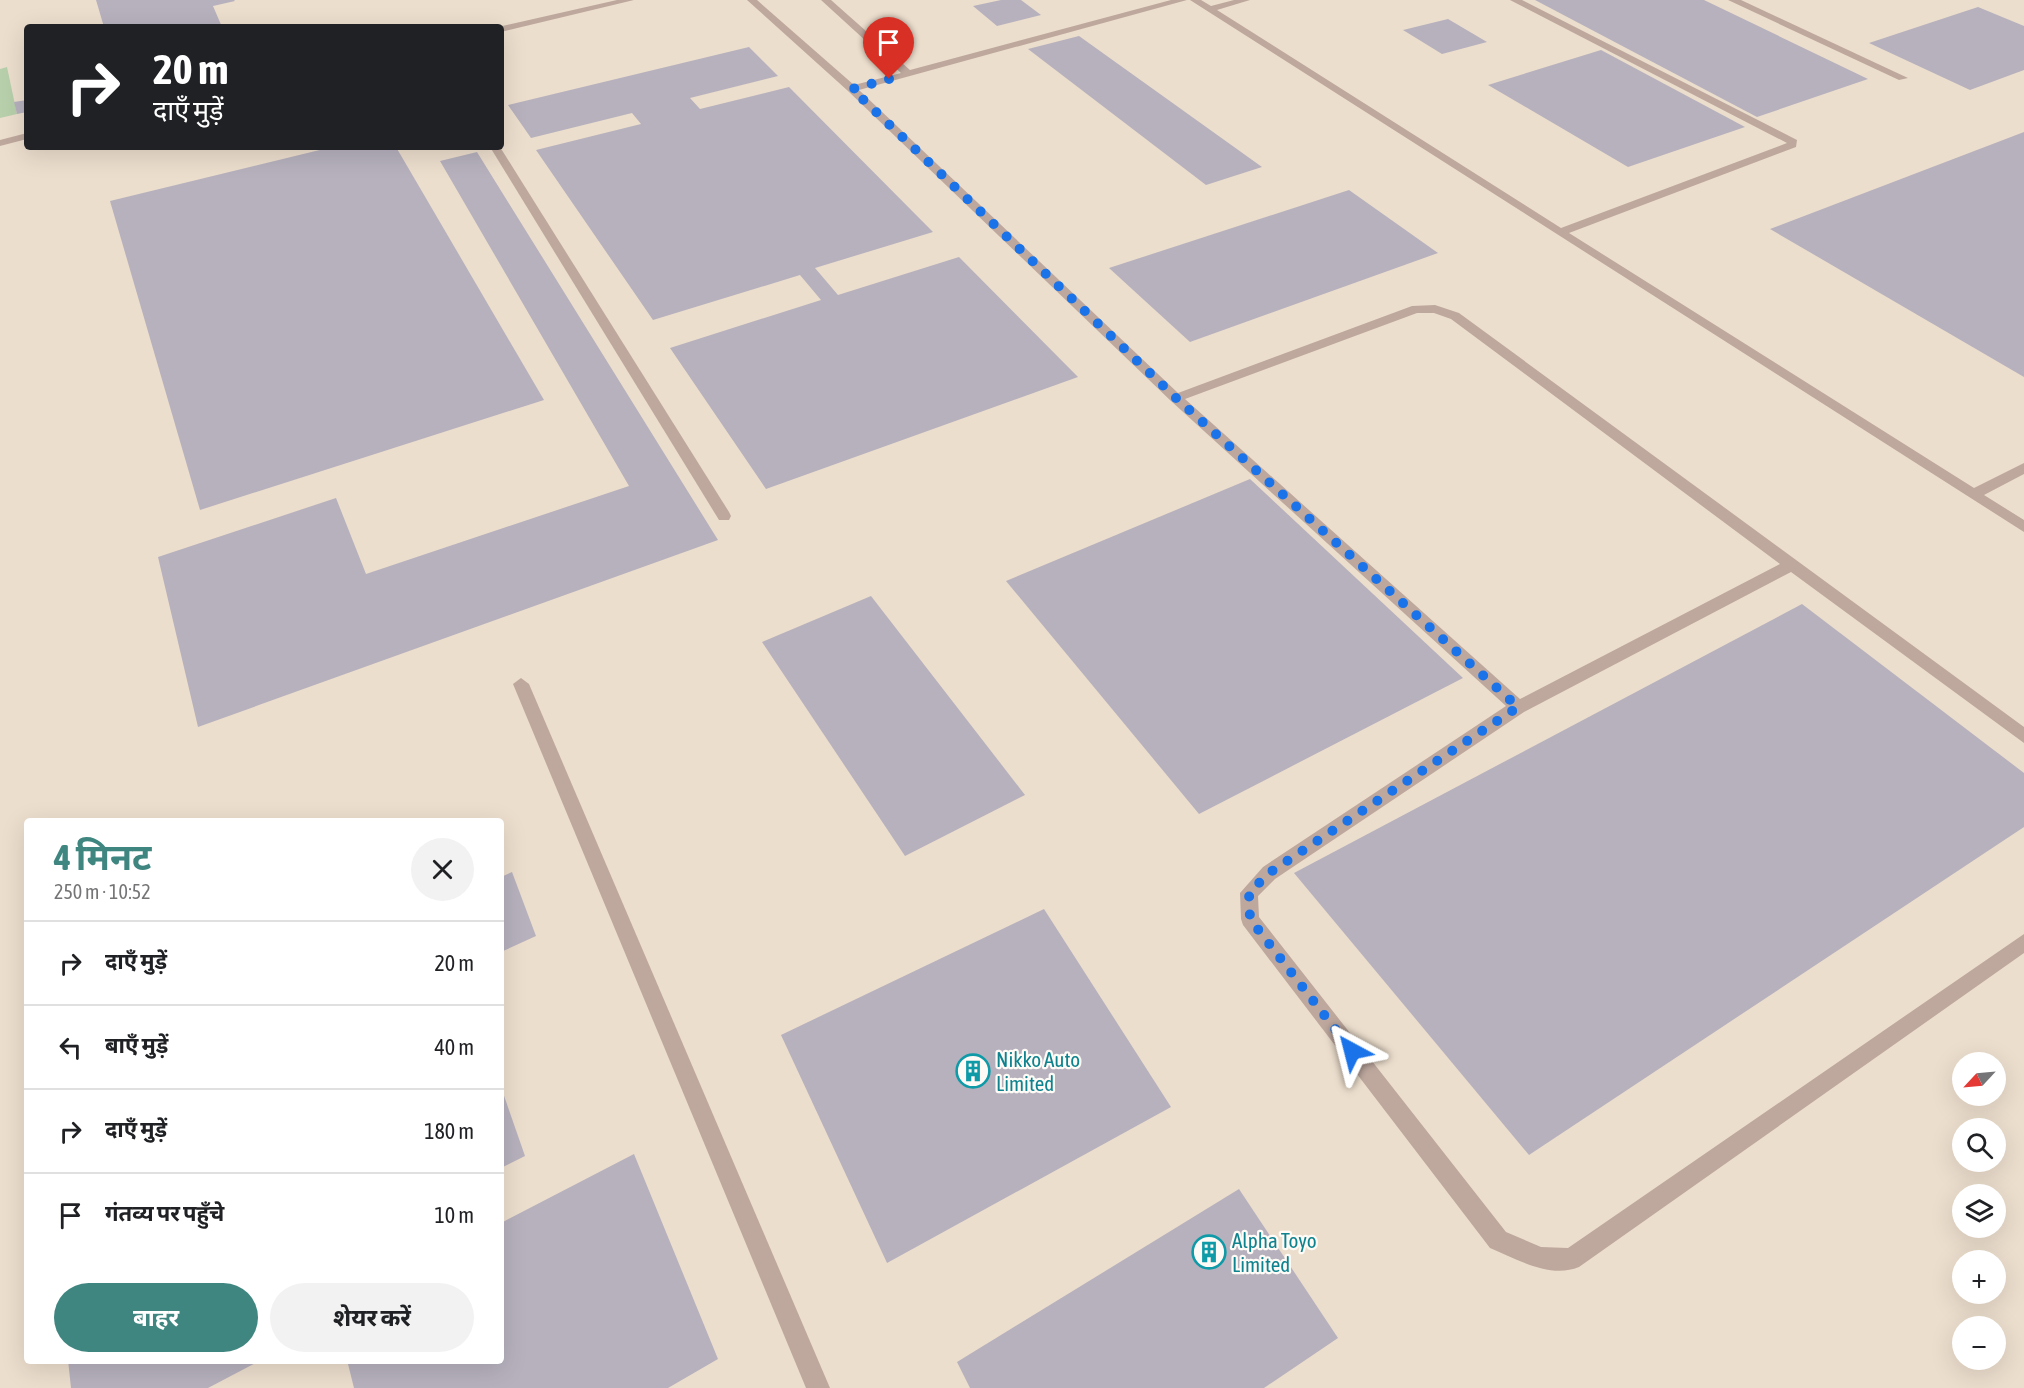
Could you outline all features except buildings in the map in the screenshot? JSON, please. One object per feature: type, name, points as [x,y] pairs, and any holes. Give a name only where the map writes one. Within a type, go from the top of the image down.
[{"type":"lane","points":[[504,28],[629,0]]},
{"type":"lane","points":[[752,0],[852,89],[1176,398],[1518,707]]},
{"type":"lane","points":[[826,0],[908,74]]},
{"type":"lane","points":[[852,89],[1182,0]]},
{"type":"lane","points":[[1195,0],[2024,527]]},
{"type":"lane","points":[[1211,9],[1245,0]]},
{"type":"lane","points":[[1515,0],[1793,142],[1792,146],[1560,232]]},
{"type":"lane","points":[[1733,0],[1903,78]]},
{"type":"lane","points":[[0,143],[24,137]]},
{"type":"lane","points":[[497,150],[724,516]]},
{"type":"lane","points":[[1176,398],[1416,309],[1436,309],[1455,316],[2024,736]]},
{"type":"lane","points":[[1973,495],[2024,468]]},
{"type":"lane","points":[[1793,564],[1518,707],[1269,873],[1249,893],[1250,919],[1498,1240],[1541,1258],[1571,1259],[2024,942]]},
{"type":"lane","points":[[521,684],[818,1388]]},
{"type":"shaded area","points":[[0,0],[2024,0],[2024,1388],[0,1388]]},
{"type":"green space","points":[[7,67],[17,114],[0,118],[0,69]]},
{"type":"place","name":"Nikko Auto Limited","points":[[973,1071]]},
{"type":"place","name":"Alpha Toyo Limited","points":[[1209,1252]]},
{"type":"route","points":[[889,79],[852,89],[1176,398],[1518,707],[1269,873],[1249,893],[1250,919],[1352,1051]]}]
